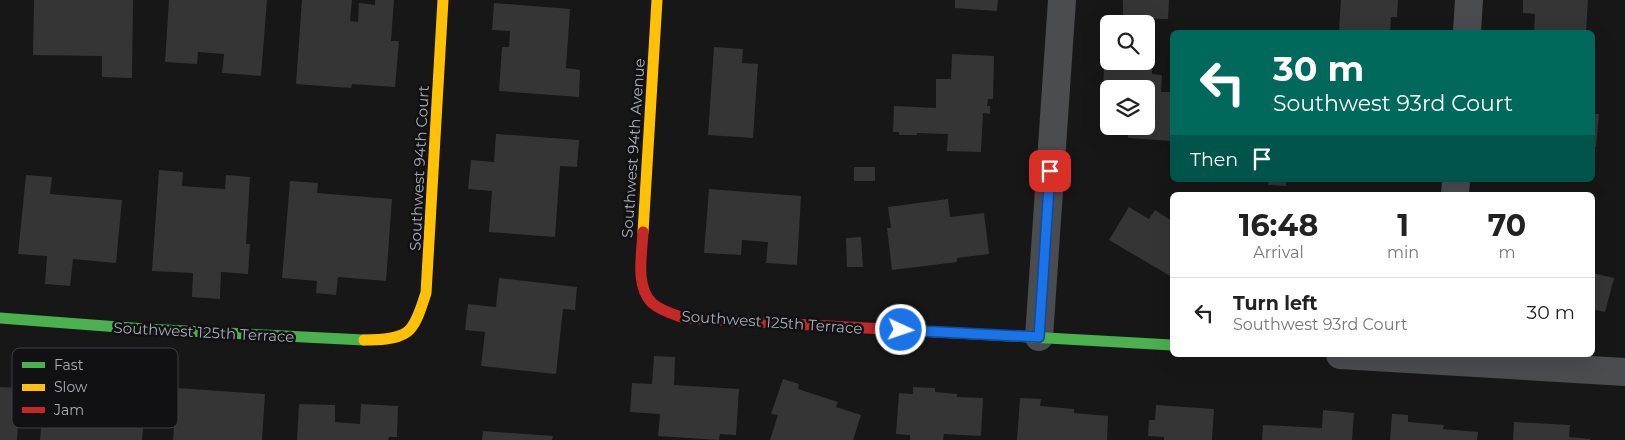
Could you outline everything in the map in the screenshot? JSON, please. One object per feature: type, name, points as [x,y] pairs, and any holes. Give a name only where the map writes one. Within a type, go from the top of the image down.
[{"type":"street","name":"Southwest 94th Court","points":[[407,332],[419,314],[426,293],[428,276],[442,0]]},
{"type":"street","name":"Southwest 94th Avenue","points":[[647,298],[641,273],[641,253],[657,0]]},
{"type":"street","points":[[1039,337],[1062,0]]},
{"type":"street","points":[[1467,30],[1468,0]]},
{"type":"street","name":"Southwest 125th Terrace","points":[[647,298],[655,306],[684,318],[1170,345]]},
{"type":"street","name":"Southwest 125th Terrace","points":[[0,318],[145,330],[353,341],[394,337],[407,332]]},
{"type":"street","points":[[1408,357],[1625,372]]},
{"type":"building","points":[[34,0],[133,0],[132,78],[102,77],[102,56],[33,55]]},
{"type":"building","points":[[169,0],[267,0],[261,76],[222,73],[224,54],[198,52],[197,64],[165,62]]},
{"type":"building","points":[[302,0],[352,0],[350,21],[358,22],[359,3],[375,5],[375,0],[394,0],[391,41],[399,41],[395,87],[352,84],[351,88],[296,84]]},
{"type":"building","points":[[955,0],[998,0],[997,11],[955,8]]},
{"type":"building","points":[[1123,0],[1169,0],[1168,19],[1155,19],[1155,15],[1123,15]]},
{"type":"building","points":[[1341,0],[1398,0],[1397,17],[1391,17],[1390,30],[1339,30]]},
{"type":"building","points":[[1523,0],[1588,0],[1586,30],[1534,30],[1535,14],[1523,13]]},
{"type":"building","points":[[494,3],[570,9],[566,68],[580,70],[579,97],[499,91],[502,47],[509,47],[510,31],[492,30]]},
{"type":"building","points":[[714,47],[743,49],[742,63],[758,64],[753,138],[708,135]]},
{"type":"building","points":[[952,54],[994,56],[993,99],[988,99],[987,106],[990,106],[990,114],[983,113],[981,152],[947,151],[948,134],[917,133],[917,135],[899,135],[899,132],[893,132],[894,106],[936,108],[936,79],[951,79]]},
{"type":"building","points":[[1104,70],[1152,70],[1152,74],[1162,75],[1161,92],[1170,92],[1170,141],[1128,138],[1128,135],[1155,135],[1155,80],[1103,80]]},
{"type":"building","points":[[1595,114],[1599,114],[1596,147]]},
{"type":"building","points":[[496,134],[579,140],[577,167],[560,166],[555,237],[489,232],[492,191],[468,189],[471,160],[494,162]]},
{"type":"building","points":[[854,167],[875,167],[875,181],[854,181]]},
{"type":"building","points":[[159,170],[183,172],[182,186],[225,189],[226,175],[250,177],[246,244],[250,244],[248,274],[221,272],[220,299],[192,297],[193,273],[152,271]]},
{"type":"building","points":[[26,175],[52,177],[50,194],[122,200],[116,263],[73,259],[70,286],[45,284],[47,256],[18,254]]},
{"type":"building","points":[[290,181],[318,183],[317,193],[392,199],[386,281],[338,277],[336,295],[316,293],[317,281],[282,278]]},
{"type":"building","points":[[1269,182],[1286,182],[1286,186],[1268,185]]},
{"type":"building","points":[[709,189],[801,196],[797,265],[766,263],[768,242],[742,240],[741,255],[704,253]]},
{"type":"building","points":[[948,199],[950,217],[984,213],[989,254],[957,258],[957,262],[892,270],[887,228],[891,228],[888,207]]},
{"type":"building","points":[[1129,207],[1149,219],[1155,210],[1170,220],[1170,276],[1109,240]]},
{"type":"building","points":[[861,237],[863,267],[847,267],[846,238]]},
{"type":"building","points":[[1595,274],[1614,278],[1605,312],[1595,310]]},
{"type":"building","points":[[499,278],[577,287],[575,310],[563,309],[556,374],[481,366],[485,332],[465,330],[468,304],[496,307]]},
{"type":"building","points":[[654,356],[675,357],[674,385],[739,389],[736,435],[720,434],[719,440],[658,436],[660,414],[630,412],[632,383],[652,384]]},
{"type":"building","points":[[783,379],[799,384],[798,389],[838,402],[836,407],[861,415],[853,440],[770,440],[778,415],[771,414]]},
{"type":"building","points":[[0,387],[12,388],[12,428],[18,428],[17,440],[0,440]]},
{"type":"building","points":[[913,387],[935,388],[935,392],[957,394],[957,397],[983,398],[981,436],[944,434],[943,440],[910,440],[910,435],[896,434],[899,393],[913,394]]},
{"type":"building","points":[[178,388],[265,394],[262,440],[173,440],[174,428],[178,428]]},
{"type":"building","points":[[1020,398],[1041,399],[1040,406],[1074,409],[1074,413],[1108,416],[1107,440],[1017,440]]},
{"type":"building","points":[[299,404],[335,405],[335,422],[360,424],[361,404],[398,406],[397,437],[389,437],[388,440],[297,440]]},
{"type":"building","points":[[1156,405],[1214,409],[1212,440],[1164,440],[1164,437],[1148,436],[1149,420],[1155,420]]},
{"type":"building","points":[[1323,410],[1354,413],[1352,440],[1262,440],[1263,425],[1322,428]]},
{"type":"building","points":[[1392,414],[1408,415],[1408,422],[1444,425],[1443,429],[1478,432],[1477,440],[1390,440]]},
{"type":"building","points":[[1514,422],[1570,425],[1569,437],[1590,440],[1513,440]]},
{"type":"building","points":[[41,428],[143,428],[142,440],[40,440]]},
{"type":"building","points":[[483,431],[553,436],[552,440],[482,440]]},
{"type":"traffic: fast","points":[[0,318],[145,329],[364,340]]},
{"type":"traffic: fast","points":[[884,329],[1170,345]]},
{"type":"traffic: slow","points":[[364,340],[392,338],[402,335],[411,329],[426,293],[443,0]]},
{"type":"traffic: slow","points":[[643,232],[657,0]]},
{"type":"traffic: jam","points":[[643,232],[641,260],[643,288],[652,303],[667,312],[684,318],[884,329]]},
{"type":"route","points":[[901,330],[1039,337],[1050,171]]}]
